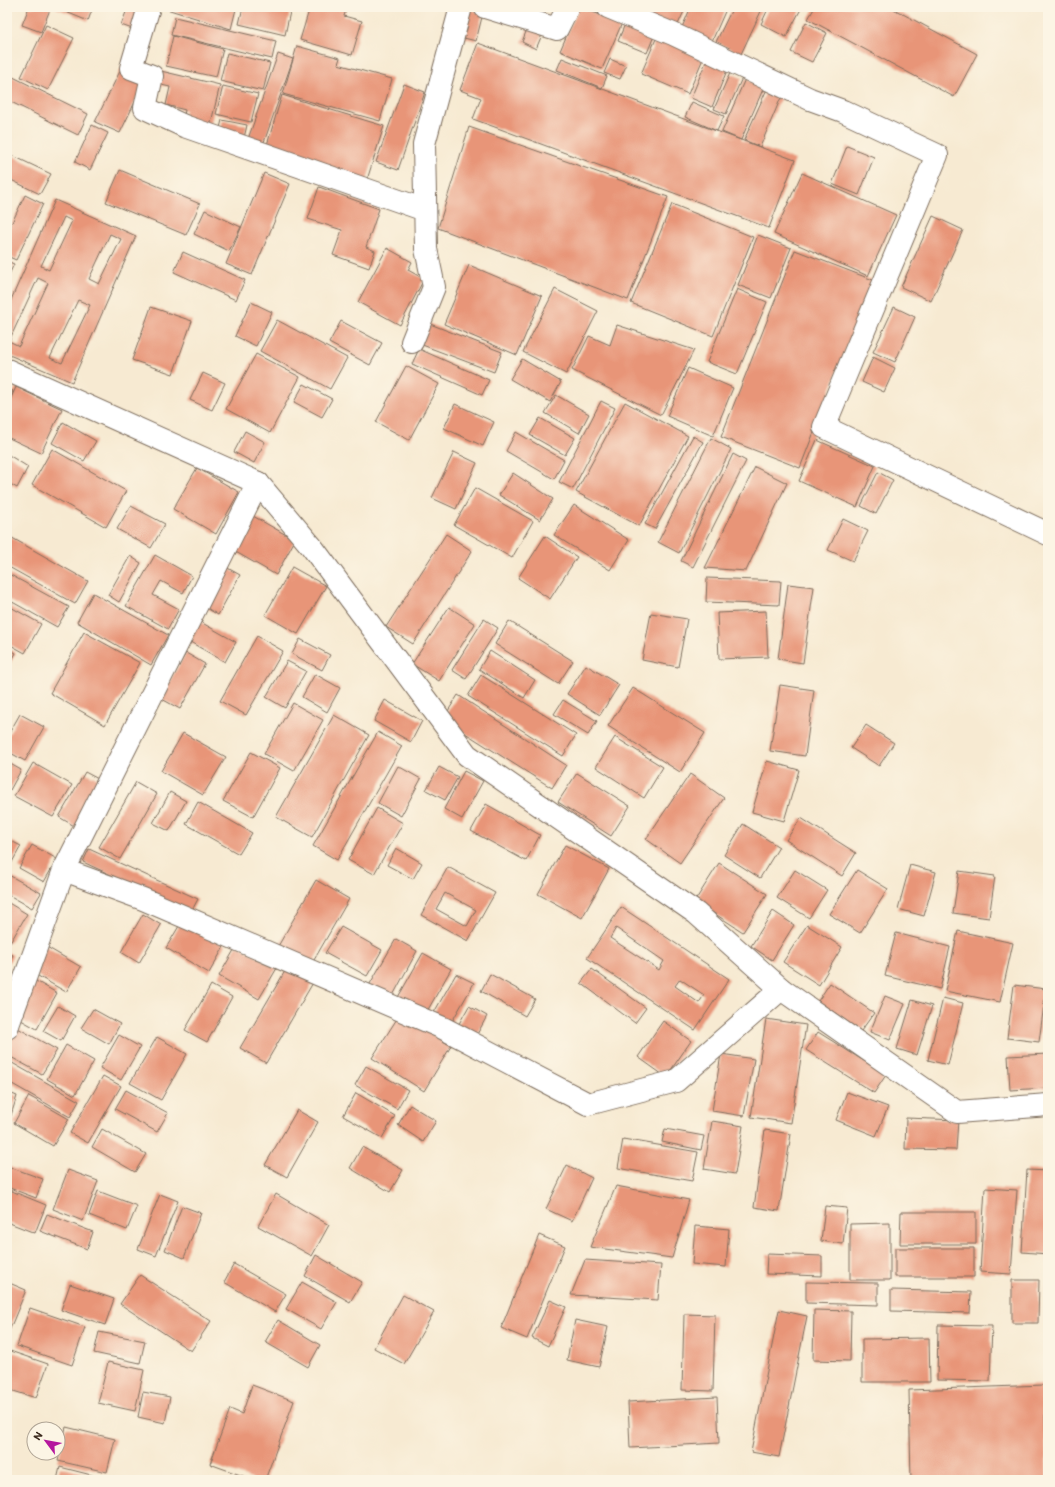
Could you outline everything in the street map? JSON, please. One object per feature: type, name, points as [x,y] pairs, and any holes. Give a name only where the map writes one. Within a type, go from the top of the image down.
[{"type":"street","points":[[149,7],[131,68],[152,76],[145,108],[184,126],[426,210]]},
{"type":"street","points":[[412,342],[434,287],[426,249],[424,144],[461,7]]},
{"type":"street","points":[[485,7],[557,29],[568,7]]},
{"type":"street","points":[[608,7],[673,34],[810,99],[843,111],[937,155],[824,427],[1048,534]]},
{"type":"street","points":[[7,370],[258,483],[312,547],[467,755],[696,913],[781,989],[958,1112],[1048,1106]]},
{"type":"street","points":[[7,1028],[64,870],[258,483]]},
{"type":"street","points":[[64,870],[143,899],[443,1028],[588,1104],[676,1081],[781,989]]},
{"type":"building","points":[[29,7],[51,7],[41,32],[22,25]]},
{"type":"building","points":[[54,7],[93,7],[88,21]]},
{"type":"building","points":[[128,7],[145,11],[138,31],[121,25]]},
{"type":"building","points":[[160,7],[229,7],[236,9],[231,29]]},
{"type":"building","points":[[243,7],[291,7],[285,35],[239,24]]},
{"type":"building","points":[[310,7],[347,7],[344,16],[362,21],[352,55],[300,40]]},
{"type":"building","points":[[579,7],[622,23],[602,69],[560,51]]},
{"type":"building","points":[[624,7],[647,7],[642,16]]},
{"type":"building","points":[[652,7],[686,7],[675,31],[647,18]]},
{"type":"building","points":[[691,7],[727,7],[709,48],[679,34]]},
{"type":"building","points":[[733,7],[763,7],[741,54],[716,42]]},
{"type":"building","points":[[769,7],[798,7],[801,9],[786,37],[761,24]]},
{"type":"building","points":[[815,7],[890,7],[977,54],[954,97],[808,19]]},
{"type":"building","points":[[464,8],[483,13],[476,41],[456,36]]},
{"type":"building","points":[[175,17],[276,41],[272,59],[171,35]]},
{"type":"building","points":[[806,22],[827,33],[812,62],[791,52]]},
{"type":"building","points":[[529,24],[544,30],[536,49],[522,42]]},
{"type":"building","points":[[625,24],[654,36],[647,53],[618,41]]},
{"type":"building","points":[[46,25],[74,38],[48,90],[21,77]]},
{"type":"building","points":[[658,34],[705,54],[688,94],[641,74]]},
{"type":"building","points":[[173,36],[223,49],[216,77],[166,66]]},
{"type":"building","points":[[478,43],[795,160],[769,228],[473,119],[481,98],[460,90]]},
{"type":"building","points":[[297,46],[340,58],[338,64],[392,79],[380,121],[283,94]]},
{"type":"building","points":[[227,53],[270,63],[263,91],[220,81]]},
{"type":"building","points":[[278,54],[293,59],[263,145],[248,139]]},
{"type":"building","points":[[562,58],[607,76],[602,88],[557,70]]},
{"type":"building","points":[[610,59],[626,66],[620,79],[604,73]]},
{"type":"building","points":[[707,59],[728,68],[712,107],[691,98]]},
{"type":"building","points":[[122,67],[146,79],[120,133],[95,122]]},
{"type":"building","points":[[161,71],[220,85],[210,127],[183,120],[185,110],[166,105],[170,87],[157,84]]},
{"type":"building","points":[[730,73],[742,78],[726,114],[714,109]]},
{"type":"building","points":[[7,74],[88,114],[78,135],[7,100]]},
{"type":"building","points":[[745,79],[764,87],[741,140],[722,132]]},
{"type":"building","points":[[404,84],[425,92],[398,170],[376,162]]},
{"type":"building","points":[[223,86],[258,94],[251,122],[216,114]]},
{"type":"building","points":[[767,89],[782,95],[760,147],[744,140]]},
{"type":"building","points":[[282,95],[384,126],[366,183],[267,145]]},
{"type":"building","points":[[692,102],[724,116],[717,131],[685,117]]},
{"type":"building","points":[[222,120],[247,125],[244,138],[219,132]]},
{"type":"building","points":[[92,125],[108,133],[90,170],[75,162]]},
{"type":"building","points":[[469,127],[668,197],[628,300],[438,228]]},
{"type":"building","points":[[847,146],[874,157],[859,195],[832,184]]},
{"type":"building","points":[[7,153],[51,174],[40,194],[7,178]]},
{"type":"building","points":[[120,170],[200,204],[186,235],[106,202]]},
{"type":"building","points":[[264,173],[290,184],[252,275],[226,264]]},
{"type":"building","points":[[802,173],[896,215],[868,276],[774,234]]},
{"type":"building","points":[[319,187],[379,209],[366,247],[375,251],[369,268],[333,255],[342,230],[308,219]]},
{"type":"building","points":[[25,195],[43,204],[16,260],[7,256],[7,233]]},
{"type":"building","points":[[55,200],[136,236],[72,382],[7,354],[7,309]],"holes":[[[64,217],[72,221],[49,270],[41,266]],[[110,234],[121,239],[99,284],[89,279]],[[38,278],[48,283],[19,346],[9,341]],[[78,300],[90,305],[62,363],[50,358]]]},
{"type":"building","points":[[672,204],[753,237],[713,336],[631,303]]},
{"type":"building","points":[[205,210],[241,227],[229,251],[194,234]]},
{"type":"building","points":[[933,216],[963,230],[931,301],[901,287]]},
{"type":"building","points":[[758,235],[791,248],[771,298],[738,285]]},
{"type":"building","points":[[387,248],[412,262],[408,270],[424,279],[400,325],[358,302]]},
{"type":"building","points":[[795,250],[873,280],[800,468],[721,437]]},
{"type":"building","points":[[183,252],[245,280],[236,300],[174,272]]},
{"type":"building","points":[[7,261],[14,264],[7,279]]},
{"type":"building","points":[[469,265],[542,296],[517,355],[444,324]]},
{"type":"building","points":[[555,289],[598,311],[566,374],[523,352]]},
{"type":"building","points":[[737,289],[767,302],[737,374],[707,362]]},
{"type":"building","points":[[251,302],[272,312],[256,346],[235,336]]},
{"type":"building","points":[[151,307],[192,321],[173,374],[132,360]]},
{"type":"building","points":[[894,307],[915,317],[895,362],[873,352]]},
{"type":"building","points":[[277,320],[347,358],[330,389],[260,351]]},
{"type":"building","points":[[341,321],[382,343],[370,365],[329,343]]},
{"type":"building","points":[[425,322],[502,352],[494,372],[417,343]]},
{"type":"building","points":[[617,325],[694,350],[661,415],[572,370],[589,336],[610,345]]},
{"type":"building","points":[[419,349],[489,380],[482,395],[412,364]]},
{"type":"building","points":[[256,354],[300,377],[270,433],[226,409]]},
{"type":"building","points":[[873,357],[895,368],[884,392],[862,382]]},
{"type":"building","points":[[522,359],[561,382],[550,402],[510,379]]},
{"type":"building","points":[[406,366],[439,384],[409,440],[376,422]]},
{"type":"building","points":[[688,368],[733,388],[713,436],[667,416]]},
{"type":"building","points":[[203,373],[225,383],[212,410],[190,400]]},
{"type":"building","points":[[304,384],[332,399],[322,417],[294,402]]},
{"type":"building","points":[[16,387],[62,409],[41,453],[7,437],[7,407]]},
{"type":"building","points":[[7,388],[13,391],[7,404]]},
{"type":"building","points":[[556,395],[589,414],[579,433],[545,413]]},
{"type":"building","points":[[601,401],[615,408],[573,489],[559,482]]},
{"type":"building","points":[[625,402],[688,436],[639,526],[576,492]]},
{"type":"building","points":[[455,404],[494,422],[483,446],[444,428]]},
{"type":"building","points":[[540,418],[575,438],[565,455],[530,435]]},
{"type":"building","points":[[63,422],[96,441],[84,461],[52,443]]},
{"type":"building","points":[[245,431],[265,442],[254,463],[234,452]]},
{"type":"building","points":[[516,432],[564,460],[554,479],[506,451]]},
{"type":"building","points":[[693,436],[703,442],[655,529],[645,524]]},
{"type":"building","points":[[711,438],[731,449],[679,553],[658,542]]},
{"type":"building","points":[[817,440],[875,466],[857,507],[799,481]]},
{"type":"building","points":[[52,449],[126,491],[106,527],[32,485]]},
{"type":"building","points":[[454,452],[477,463],[456,509],[432,498]]},
{"type":"building","points":[[7,454],[28,467],[17,488],[7,482]]},
{"type":"building","points":[[733,454],[746,461],[693,567],[681,561]]},
{"type":"building","points":[[755,467],[787,483],[746,571],[705,568]]},
{"type":"building","points":[[197,468],[239,492],[216,534],[173,509]]},
{"type":"building","points":[[878,472],[893,480],[876,514],[861,506]]},
{"type":"building","points":[[513,473],[553,499],[540,520],[499,495]]},
{"type":"building","points":[[475,488],[533,521],[512,558],[454,525]]},
{"type":"building","points":[[574,505],[629,540],[610,570],[554,535]]},
{"type":"building","points":[[131,506],[165,524],[151,548],[117,529]]},
{"type":"building","points":[[253,516],[295,540],[276,575],[234,551]]},
{"type":"building","points":[[843,519],[868,531],[853,561],[828,550]]},
{"type":"building","points":[[446,534],[472,551],[413,644],[386,627]]},
{"type":"building","points":[[7,535],[88,581],[75,604],[7,566]]},
{"type":"building","points":[[545,536],[577,557],[550,599],[518,578]]},
{"type":"building","points":[[155,555],[192,576],[183,593],[161,581],[153,595],[179,609],[168,629],[126,606]]},
{"type":"building","points":[[130,556],[141,563],[119,602],[108,595]]},
{"type":"building","points":[[224,566],[240,575],[218,615],[202,605]]},
{"type":"building","points":[[292,567],[326,586],[298,634],[265,615]]},
{"type":"building","points":[[7,573],[69,607],[57,627],[7,599]]},
{"type":"building","points":[[707,578],[781,581],[779,605],[706,602]]},
{"type":"building","points":[[788,584],[814,587],[803,663],[778,659]]},
{"type":"building","points":[[93,593],[168,635],[151,665],[77,622]]},
{"type":"building","points":[[7,605],[41,624],[25,653],[7,643]]},
{"type":"building","points":[[449,607],[475,624],[439,681],[412,664]]},
{"type":"building","points":[[766,611],[768,657],[719,659],[717,613]]},
{"type":"building","points":[[651,613],[687,619],[678,667],[642,660]]},
{"type":"building","points":[[484,619],[498,628],[466,679],[452,670]]},
{"type":"building","points":[[197,620],[236,642],[225,662],[185,639]]},
{"type":"building","points":[[509,621],[573,661],[558,684],[495,644]]},
{"type":"building","points":[[84,632],[140,663],[105,725],[50,693]]},
{"type":"building","points":[[257,636],[283,651],[246,715],[220,701]]},
{"type":"building","points":[[300,639],[330,655],[322,670],[292,654]]},
{"type":"building","points":[[7,648],[16,653],[7,669]]},
{"type":"building","points":[[490,651],[535,680],[524,698],[479,669]]},
{"type":"building","points":[[186,653],[205,664],[180,709],[160,698]]},
{"type":"building","points":[[287,661],[306,671],[285,708],[266,697]]},
{"type":"building","points":[[586,665],[619,685],[600,715],[567,694]]},
{"type":"building","points":[[315,674],[340,688],[327,712],[302,697]]},
{"type":"building","points":[[481,675],[576,735],[563,756],[468,696]]},
{"type":"building","points":[[780,685],[814,690],[805,756],[770,751]]},
{"type":"building","points":[[633,688],[705,733],[680,772],[608,726]]},
{"type":"building","points":[[458,695],[566,765],[552,788],[443,719]]},
{"type":"building","points":[[385,700],[422,721],[411,742],[374,721]]},
{"type":"building","points":[[563,700],[597,721],[588,735],[554,714]]},
{"type":"building","points":[[293,703],[323,720],[294,771],[264,754]]},
{"type":"building","points":[[20,714],[44,727],[25,761],[7,751],[7,737]]},
{"type":"building","points":[[334,715],[369,735],[312,837],[276,817]]},
{"type":"building","points":[[866,725],[894,743],[879,766],[851,748]]},
{"type":"building","points":[[378,732],[402,746],[337,860],[313,846]]},
{"type":"building","points":[[183,733],[226,757],[203,795],[161,771]]},
{"type":"building","points":[[615,737],[663,767],[644,798],[596,767]]},
{"type":"building","points":[[251,752],[280,768],[253,817],[223,801]]},
{"type":"building","points":[[767,761],[799,770],[784,821],[752,812]]},
{"type":"building","points":[[7,762],[21,770],[10,790],[7,788]]},
{"type":"building","points":[[33,763],[72,785],[53,817],[14,796]]},
{"type":"building","points":[[398,766],[421,779],[401,816],[378,803]]},
{"type":"building","points":[[439,767],[458,777],[445,800],[426,790]]},
{"type":"building","points":[[464,771],[483,781],[462,819],[444,809]]},
{"type":"building","points":[[85,772],[102,781],[76,827],[59,817]]},
{"type":"building","points":[[577,773],[630,806],[611,836],[558,802]]},
{"type":"building","points":[[690,774],[724,798],[680,863],[646,839]]},
{"type":"building","points":[[136,782],[157,794],[120,859],[99,847]]},
{"type":"building","points":[[170,792],[186,801],[169,831],[153,823]]},
{"type":"building","points":[[198,802],[252,833],[239,854],[186,824]]},
{"type":"building","points":[[486,804],[540,835],[526,861],[471,831]]},
{"type":"building","points":[[377,808],[403,823],[374,874],[348,860]]},
{"type":"building","points":[[801,818],[856,853],[842,876],[786,840]]},
{"type":"building","points":[[743,824],[779,847],[760,878],[724,855]]},
{"type":"building","points":[[7,839],[21,846],[11,864],[7,861]]},
{"type":"building","points":[[32,845],[57,859],[44,882],[19,868]]},
{"type":"building","points":[[565,845],[609,869],[582,918],[538,894]]},
{"type":"building","points":[[396,848],[422,863],[413,879],[387,865]]},
{"type":"building","points":[[89,849],[198,899],[191,912],[83,862]]},
{"type":"building","points":[[719,863],[767,894],[743,932],[695,901]]},
{"type":"building","points":[[910,865],[936,872],[924,916],[898,909]]},
{"type":"building","points":[[448,867],[495,893],[468,941],[421,915]],"holes":[[[445,893],[476,910],[467,926],[436,909]]]},
{"type":"building","points":[[795,870],[827,890],[809,918],[777,898]]},
{"type":"building","points":[[857,870],[888,889],[860,933],[829,914]]},
{"type":"building","points":[[959,871],[995,876],[989,918],[953,913]]},
{"type":"building","points":[[7,874],[41,893],[32,908],[7,894]]},
{"type":"building","points":[[316,880],[349,899],[310,967],[277,948]]},
{"type":"building","points":[[7,902],[27,914],[10,943],[7,941]]},
{"type":"building","points":[[621,907],[729,979],[695,1030],[587,958]],"holes":[[[616,928],[664,961],[659,970],[610,938]],[[680,979],[704,995],[699,1003],[675,986]]]},
{"type":"building","points":[[773,911],[794,925],[772,960],[751,946]]},
{"type":"building","points":[[143,914],[161,925],[139,963],[121,952]]},
{"type":"building","points":[[182,921],[225,945],[209,973],[166,948]]},
{"type":"building","points":[[807,925],[842,947],[819,985],[783,962]]},
{"type":"building","points":[[341,927],[382,950],[367,976],[325,953]]},
{"type":"building","points":[[958,931],[1013,943],[1000,1002],[945,991]]},
{"type":"building","points":[[896,933],[950,947],[940,989],[885,976]]},
{"type":"building","points":[[396,939],[417,951],[390,1001],[367,989]]},
{"type":"building","points":[[237,945],[277,968],[259,999],[219,976]]},
{"type":"building","points":[[45,946],[81,967],[66,992],[31,972]]},
{"type":"building","points":[[7,952],[13,955],[7,965]]},
{"type":"building","points":[[423,953],[451,969],[425,1015],[397,999]]},
{"type":"building","points":[[288,966],[314,981],[266,1063],[240,1048]]},
{"type":"building","points":[[592,969],[646,1008],[635,1023],[581,983]]},
{"type":"building","points":[[456,974],[474,983],[450,1025],[432,1016]]},
{"type":"building","points":[[490,974],[535,999],[525,1016],[481,991]]},
{"type":"building","points":[[34,980],[57,993],[37,1029],[14,1016]]},
{"type":"building","points":[[830,983],[874,1013],[861,1031],[818,1001]]},
{"type":"building","points":[[211,985],[232,997],[207,1042],[185,1030]]},
{"type":"building","points":[[1014,985],[1046,989],[1039,1042],[1007,1038]]},
{"type":"building","points":[[885,996],[905,1004],[890,1040],[870,1032]]},
{"type":"building","points":[[943,998],[963,1003],[948,1065],[928,1060]]},
{"type":"building","points":[[912,1000],[932,1006],[917,1055],[897,1049]]},
{"type":"building","points":[[58,1006],[75,1016],[61,1041],[43,1031]]},
{"type":"building","points":[[469,1006],[487,1016],[474,1040],[456,1029]]},
{"type":"building","points":[[93,1009],[120,1024],[109,1044],[81,1028]]},
{"type":"building","points":[[400,1014],[451,1046],[424,1091],[372,1058]]},
{"type":"building","points":[[766,1019],[806,1025],[791,1123],[751,1117]]},
{"type":"building","points":[[663,1021],[691,1041],[666,1077],[638,1057]]},
{"type":"building","points":[[16,1027],[57,1050],[42,1074],[7,1055],[7,1043]]},
{"type":"building","points":[[818,1032],[886,1075],[874,1093],[806,1050]]},
{"type":"building","points":[[119,1035],[140,1047],[121,1080],[100,1068]]},
{"type":"building","points":[[157,1037],[187,1054],[161,1100],[130,1083]]},
{"type":"building","points":[[66,1045],[94,1061],[75,1095],[47,1079]]},
{"type":"building","points":[[721,1054],[754,1059],[744,1116],[712,1111]]},
{"type":"building","points":[[1048,1054],[1048,1088],[1010,1090],[1008,1056]]},
{"type":"building","points":[[7,1060],[79,1101],[70,1117],[7,1081]]},
{"type":"building","points":[[366,1066],[408,1090],[397,1109],[355,1085]]},
{"type":"building","points":[[103,1076],[121,1086],[88,1143],[70,1133]]},
{"type":"building","points":[[126,1090],[168,1113],[157,1132],[115,1109]]},
{"type":"building","points":[[7,1092],[17,1096],[7,1128]]},
{"type":"building","points":[[847,1092],[888,1107],[876,1136],[836,1120]]},
{"type":"building","points":[[356,1093],[395,1116],[382,1138],[343,1116]]},
{"type":"building","points":[[29,1096],[69,1119],[53,1146],[14,1123]]},
{"type":"building","points":[[410,1105],[436,1121],[423,1142],[398,1125]]},
{"type":"building","points":[[297,1110],[318,1122],[287,1177],[265,1165]]},
{"type":"building","points":[[906,1118],[958,1120],[956,1150],[905,1149]]},
{"type":"building","points":[[712,1121],[743,1126],[735,1174],[704,1169]]},
{"type":"building","points":[[102,1129],[146,1154],[135,1172],[92,1147]]},
{"type":"building","points":[[665,1129],[704,1136],[701,1150],[662,1142]]},
{"type":"building","points":[[765,1130],[791,1134],[779,1211],[754,1207]]},
{"type":"building","points":[[623,1139],[698,1152],[692,1181],[618,1168]]},
{"type":"building","points":[[362,1147],[403,1170],[390,1192],[350,1168]]},
{"type":"building","points":[[567,1165],[592,1178],[572,1221],[546,1209]]},
{"type":"building","points":[[7,1166],[43,1179],[36,1198],[7,1187]]},
{"type":"building","points":[[68,1170],[98,1181],[83,1221],[53,1209]]},
{"type":"building","points":[[1027,1170],[1048,1171],[1048,1254],[1022,1252]]},
{"type":"building","points":[[616,1186],[689,1200],[672,1258],[590,1247]]},
{"type":"building","points":[[985,1188],[1017,1190],[1011,1274],[980,1272]]},
{"type":"building","points":[[7,1189],[46,1205],[35,1233],[7,1222]]},
{"type":"building","points":[[98,1191],[137,1206],[127,1230],[89,1215]]},
{"type":"building","points":[[160,1194],[178,1201],[156,1256],[138,1249]]},
{"type":"building","points":[[276,1194],[329,1225],[312,1256],[258,1226]]},
{"type":"building","points":[[182,1206],[201,1213],[184,1258],[165,1250]]},
{"type":"building","points":[[825,1206],[847,1208],[843,1244],[821,1241]]},
{"type":"building","points":[[901,1212],[976,1212],[976,1244],[900,1244]]},
{"type":"building","points":[[47,1214],[93,1232],[87,1249],[40,1231]]},
{"type":"building","points":[[890,1223],[890,1280],[850,1280],[850,1224]]},
{"type":"building","points":[[695,1226],[729,1229],[726,1267],[692,1264]]},
{"type":"building","points":[[539,1235],[565,1246],[527,1339],[501,1328]]},
{"type":"building","points":[[895,1248],[974,1248],[974,1277],[895,1277]]},
{"type":"building","points":[[767,1254],[822,1256],[822,1276],[766,1274]]},
{"type":"building","points":[[316,1255],[362,1282],[350,1302],[305,1276]]},
{"type":"building","points":[[585,1260],[661,1265],[658,1300],[571,1295]]},
{"type":"building","points":[[234,1264],[286,1294],[275,1312],[224,1282]]},
{"type":"building","points":[[140,1275],[211,1321],[191,1351],[120,1304]]},
{"type":"building","points":[[1012,1280],[1039,1280],[1038,1323],[1012,1323]]},
{"type":"building","points":[[7,1282],[26,1290],[7,1336]]},
{"type":"building","points":[[302,1282],[337,1302],[321,1329],[286,1309]]},
{"type":"building","points":[[806,1282],[878,1283],[878,1305],[806,1303]]},
{"type":"building","points":[[70,1284],[114,1299],[105,1325],[61,1310]]},
{"type":"building","points":[[891,1290],[971,1292],[970,1313],[891,1311]]},
{"type":"building","points":[[403,1295],[434,1312],[404,1364],[374,1348]]},
{"type":"building","points":[[550,1300],[566,1307],[548,1346],[532,1338]]},
{"type":"building","points":[[30,1308],[85,1327],[72,1365],[17,1346]]},
{"type":"building","points":[[779,1310],[807,1316],[779,1457],[751,1452]]},
{"type":"building","points":[[814,1310],[851,1311],[850,1361],[813,1360]]},
{"type":"building","points":[[684,1314],[715,1315],[713,1391],[682,1390]]},
{"type":"building","points":[[278,1320],[320,1345],[308,1367],[265,1342]]},
{"type":"building","points":[[575,1320],[608,1327],[599,1367],[567,1360]]},
{"type":"building","points":[[938,1325],[992,1326],[990,1381],[937,1380]]},
{"type":"building","points":[[99,1332],[145,1341],[140,1363],[94,1353]]},
{"type":"building","points":[[929,1338],[930,1382],[862,1382],[862,1339]]},
{"type":"building","points":[[7,1350],[48,1364],[36,1398],[7,1389]]},
{"type":"building","points":[[108,1362],[144,1370],[135,1411],[98,1403]]},
{"type":"building","points":[[252,1385],[294,1401],[265,1480],[254,1480],[210,1464],[230,1409],[242,1414]]},
{"type":"building","points":[[1044,1385],[1047,1480],[911,1480],[909,1390]]},
{"type":"building","points":[[143,1392],[170,1397],[165,1423],[138,1417]]},
{"type":"building","points":[[717,1397],[719,1443],[630,1448],[628,1402]]},
{"type":"building","points":[[66,1427],[115,1439],[107,1472],[58,1461],[66,1461]]},
{"type":"building","points":[[60,1467],[107,1479],[107,1480],[57,1480]]}]
